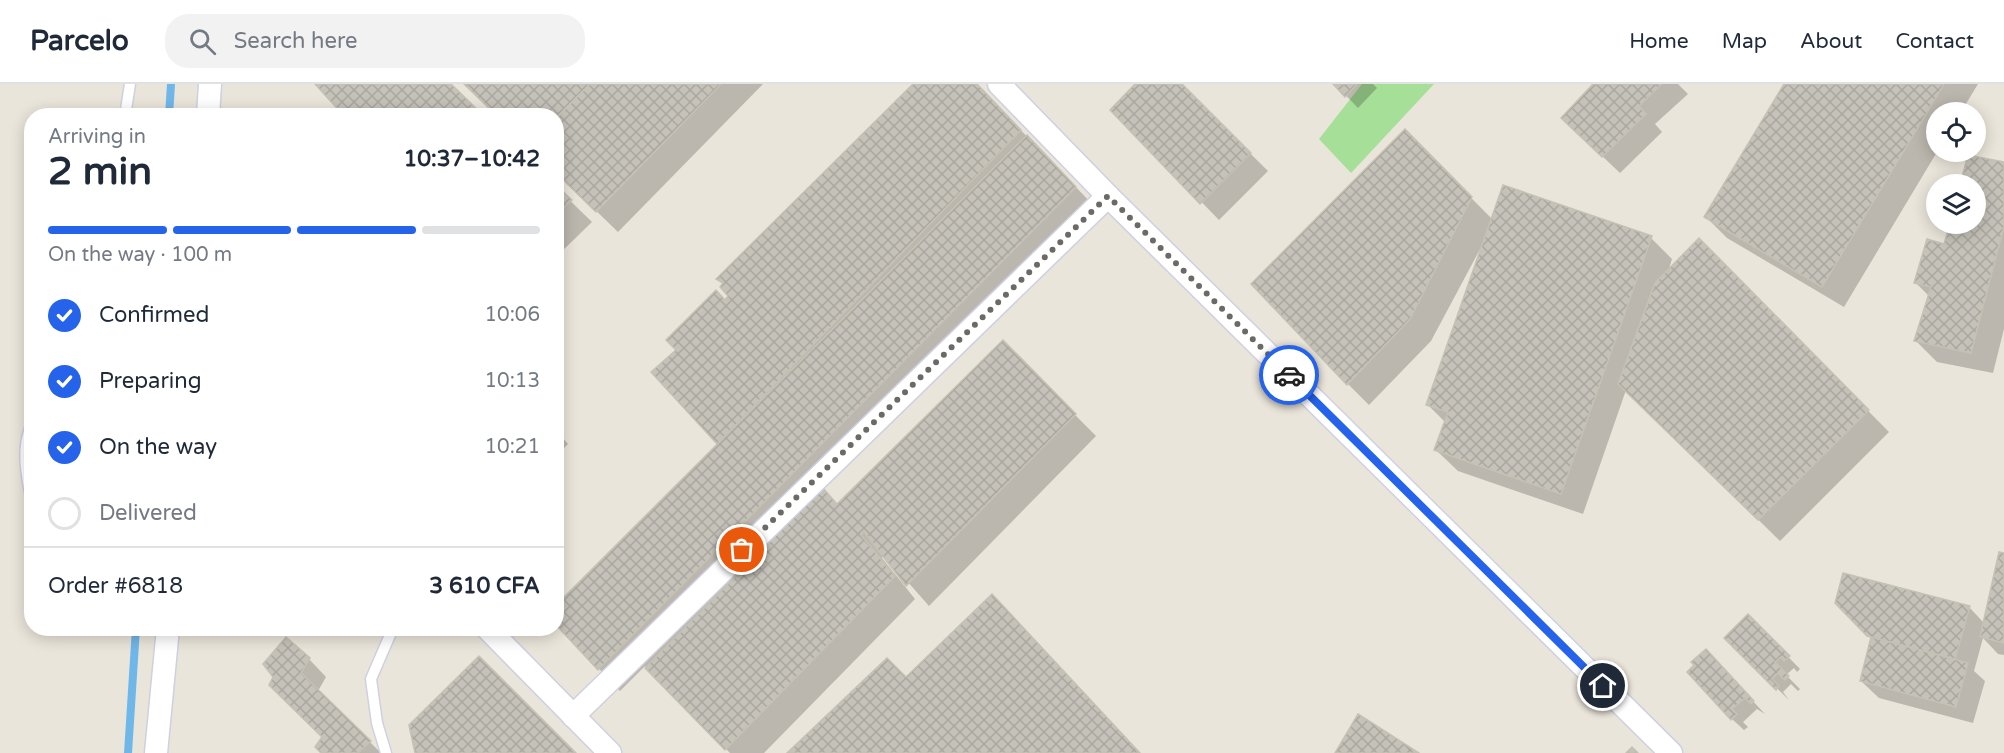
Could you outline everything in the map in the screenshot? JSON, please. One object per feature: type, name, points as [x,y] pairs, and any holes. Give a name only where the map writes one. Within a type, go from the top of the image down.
[{"type":"street","points":[[208,108],[210,84]]},
{"type":"street","points":[[999,84],[1108,196],[1671,753]]},
{"type":"street","points":[[573,716],[1108,196]]},
{"type":"street","points":[[156,753],[167,636]]},
{"type":"street","points":[[495,636],[610,753]]},
{"type":"lane","points":[[127,108],[130,84]]},
{"type":"lane","points":[[386,753],[376,723],[371,679],[390,636]]},
{"type":"green space","points":[[1362,84],[1434,84],[1351,173],[1319,139]]},
{"type":"building","points":[[315,84],[451,84],[476,108],[337,108]]},
{"type":"building","points":[[464,84],[590,84],[564,110],[564,108],[489,108]]},
{"type":"building","points":[[590,84],[721,84],[596,212],[564,181],[564,110]]},
{"type":"building","points":[[913,84],[977,84],[1021,130],[717,444],[651,372],[676,350],[666,340],[716,290],[725,300],[728,296],[720,287],[723,283],[716,279]]},
{"type":"building","points":[[1135,84],[1182,84],[1251,153],[1200,204],[1110,110]]},
{"type":"building","points":[[1333,84],[1357,84],[1345,97]]},
{"type":"building","points":[[1593,84],[1662,84],[1639,106],[1646,114],[1602,157],[1561,118]]},
{"type":"building","points":[[1784,84],[1944,84],[1933,102],[1926,102],[1926,114],[1822,287],[1704,217]]},
{"type":"building","points":[[1405,129],[1472,197],[1410,319],[1347,385],[1251,284]]},
{"type":"building","points":[[1027,135],[1076,187],[598,670],[564,634],[564,597]]},
{"type":"building","points":[[1986,158],[2004,162],[2004,226],[1971,353],[1914,341],[1931,287],[1914,283],[1927,239],[1944,244],[1947,234],[1986,234],[1986,174],[1963,174],[1966,162],[1986,162]]},
{"type":"building","points":[[1503,185],[1652,236],[1561,494],[1434,450],[1448,412],[1426,405]]},
{"type":"building","points":[[564,192],[572,200],[564,208]]},
{"type":"building","points":[[1699,238],[1869,410],[1758,520],[1618,384],[1655,283]]},
{"type":"building","points":[[1003,340],[1076,414],[906,586],[864,532],[861,535],[895,576],[725,750],[645,668],[823,488],[837,504]]},
{"type":"building","points":[[1999,552],[2004,553],[2004,643],[1980,637]]},
{"type":"building","points":[[1843,573],[1970,606],[1955,659],[1867,636],[1835,603]]},
{"type":"building","points":[[992,594],[1140,753],[787,753],[887,658],[906,677]]},
{"type":"building","points":[[1748,614],[1790,656],[1784,661],[1781,657],[1775,662],[1789,676],[1785,680],[1778,673],[1772,679],[1779,686],[1776,690],[1724,638]]},
{"type":"building","points":[[286,637],[310,658],[301,673],[371,741],[358,753],[321,753],[315,747],[322,737],[269,685],[273,677],[263,664]]},
{"type":"building","points":[[1871,637],[1968,663],[1956,707],[1860,681]]},
{"type":"building","points":[[1706,649],[1754,701],[1751,704],[1745,698],[1732,709],[1737,714],[1731,720],[1687,672],[1694,665],[1691,662]]},
{"type":"building","points":[[479,656],[576,753],[415,753],[409,725]]},
{"type":"building","points":[[1358,714],[1419,753],[1335,753]]},
{"type":"building","points":[[1632,747],[1638,753],[1626,753]]},
{"type":"waterway","points":[[170,108],[171,84]]},
{"type":"waterway","points":[[128,753],[135,636]]},
{"type":"way so far","points":[[742,550],[1108,196],[1289,375]]},
{"type":"route","points":[[1289,375],[1603,686]]}]
